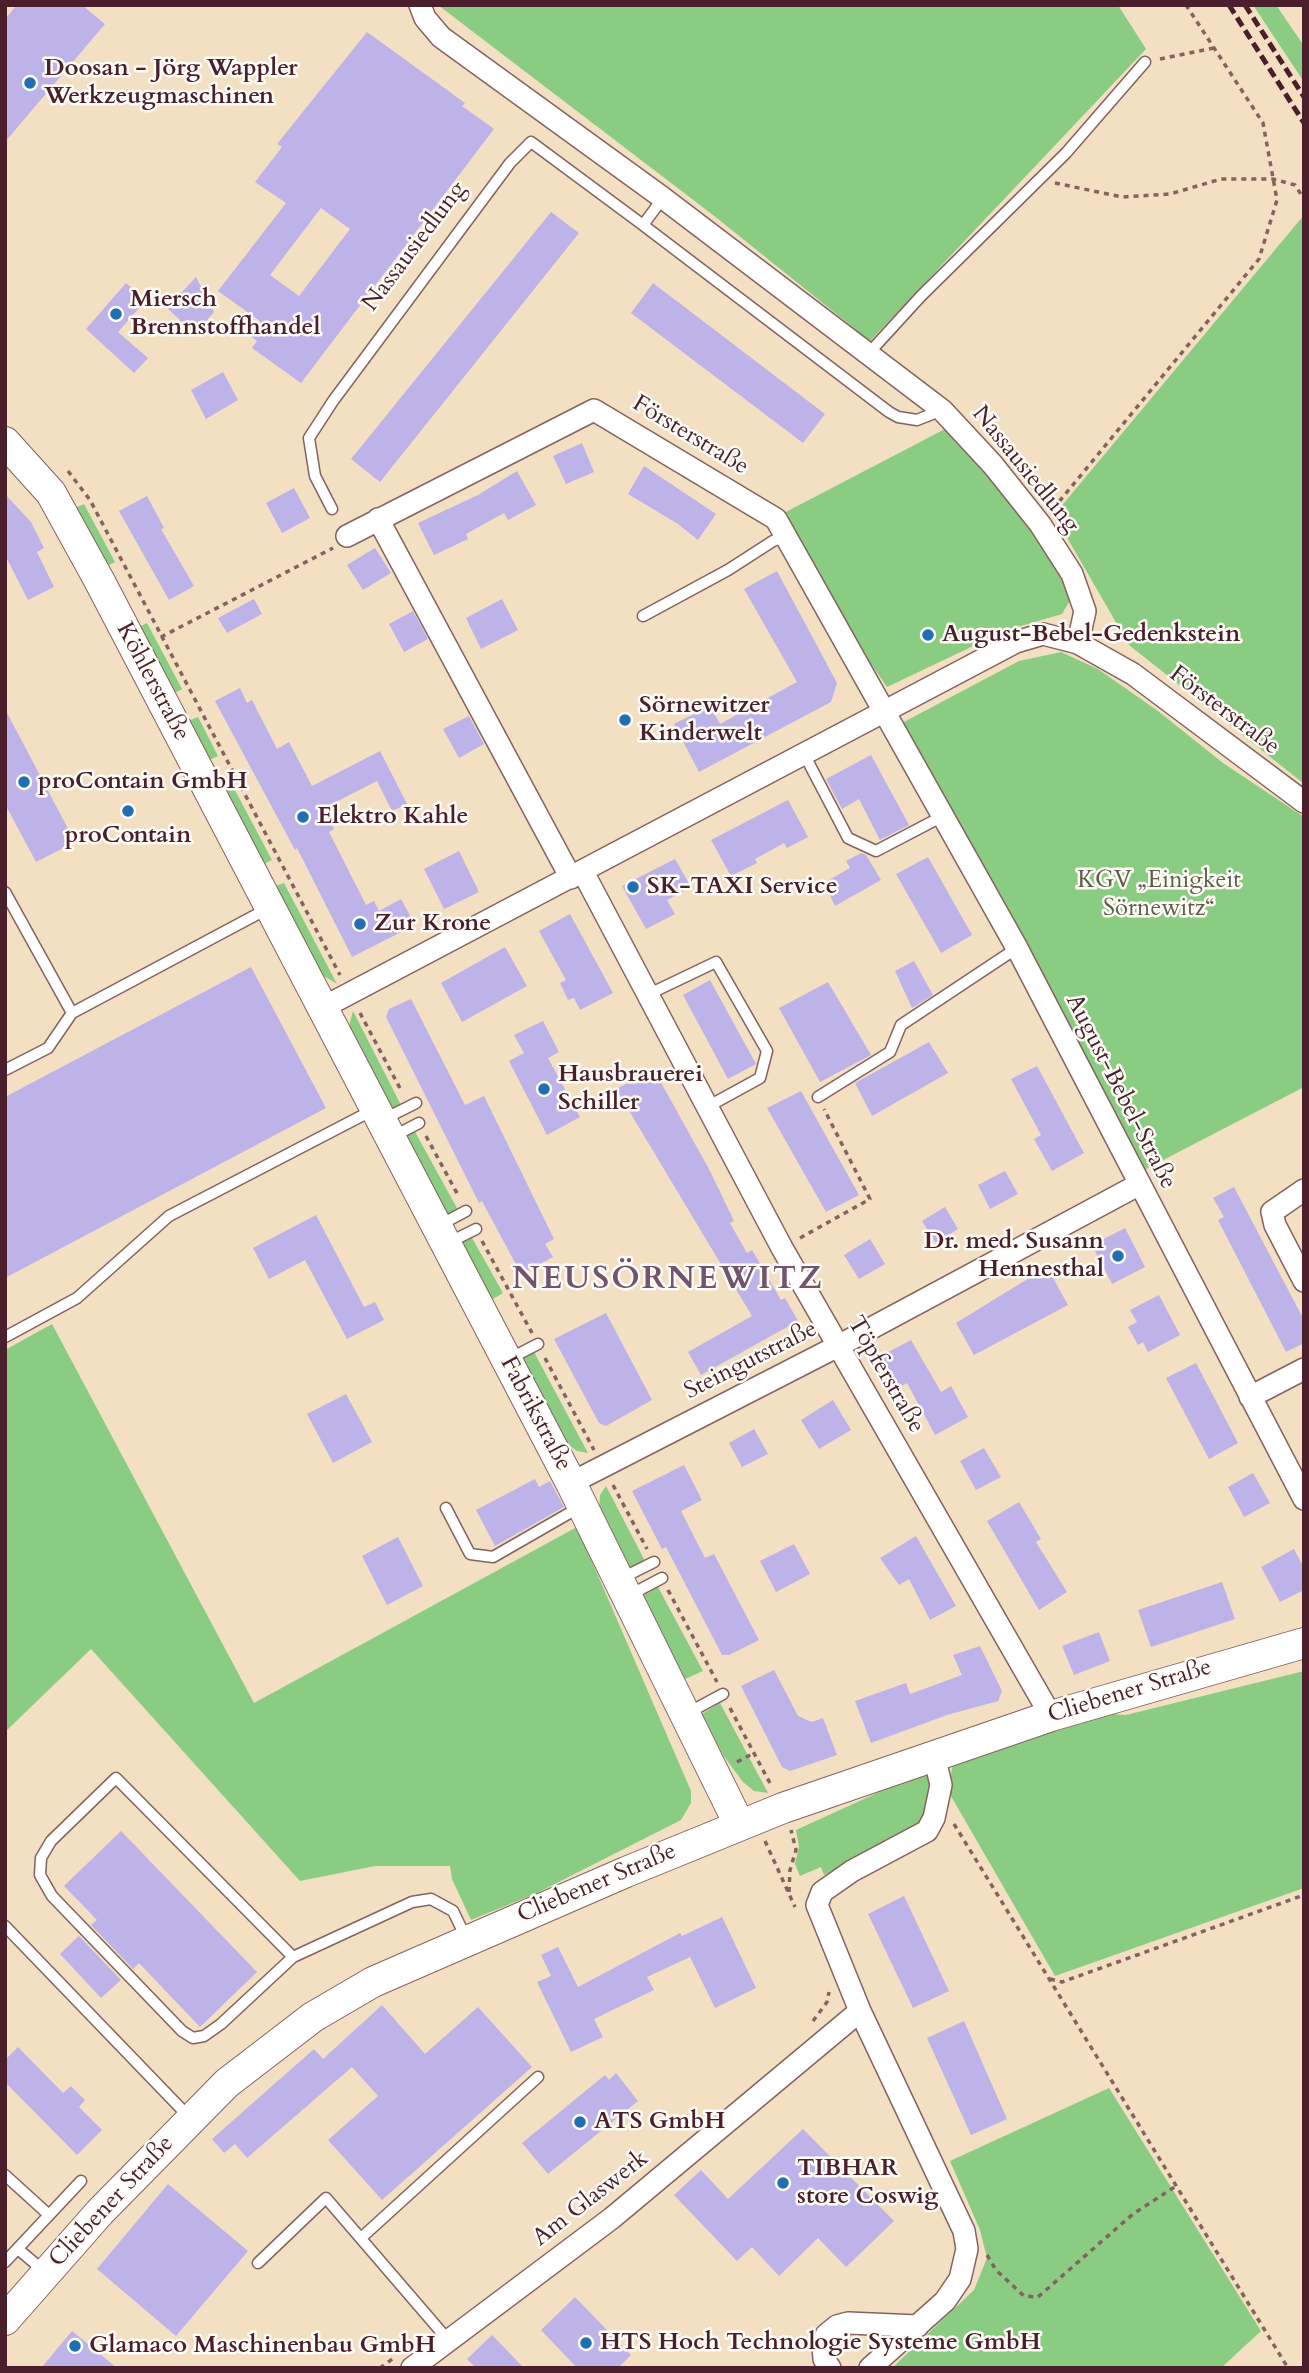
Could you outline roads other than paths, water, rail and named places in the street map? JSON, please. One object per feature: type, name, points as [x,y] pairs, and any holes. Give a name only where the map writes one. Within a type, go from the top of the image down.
[{"type":"street","name":"Nassausiedlung","points":[[421,5],[425,18],[441,37],[663,198],[942,410],[993,465],[1040,524],[1072,574],[1085,611],[1078,643]]},
{"type":"street","name":"Försterstraße","points":[[347,536],[594,410],[776,519],[885,711]]},
{"type":"street","name":"Köhlerstraße","points":[[5,442],[51,494],[322,1008]]},
{"type":"street","points":[[378,519],[577,875]]},
{"type":"street","name":"Försterstraße","points":[[322,1008],[1016,642],[1043,634],[1078,643],[1132,674],[1304,802]]},
{"type":"street","name":"August-Bebel-Straße","points":[[885,711],[1017,948],[1138,1185],[1304,1499]]},
{"type":"street","name":"Töpferstraße","points":[[577,875],[647,995],[782,1248],[1051,1716]]},
{"type":"street","name":"Fabrikstraße","points":[[322,1008],[577,1495],[739,1824]]},
{"type":"street","name":"Steingutstraße","points":[[577,1495],[603,1466],[838,1346],[1138,1185]]},
{"type":"street","points":[[1304,1190],[1272,1212],[1275,1225],[1304,1281]]},
{"type":"street","points":[[1250,1397],[1304,1369]]},
{"type":"street","name":"Cliebener Straße","points":[[5,2320],[190,2118],[227,2083],[313,2017],[373,1982],[467,1939],[739,1824],[779,1825],[934,1755],[1051,1716],[1304,1643]]},
{"type":"street","points":[[870,2368],[945,2301],[960,2279],[967,2249],[964,2231],[860,2011],[817,1905],[822,1892],[852,1871],[927,1831],[938,1806],[941,1785],[934,1755]]},
{"type":"street","name":"Am Glaswerk","points":[[412,2368],[612,2218],[860,2011]]},
{"type":"street","points":[[830,2368],[824,2359],[822,2346],[826,2335],[837,2326],[848,2323],[918,2326]]},
{"type":"lane","points":[[868,354],[921,296],[1044,176],[1145,62]]},
{"type":"lane","name":"Nassausiedlung","points":[[332,509],[315,476],[309,438],[333,401],[510,163],[531,142],[889,412],[898,417],[917,420],[942,410]]},
{"type":"lane","points":[[643,225],[663,198]]},
{"type":"lane","points":[[643,616],[786,536]]},
{"type":"lane","points":[[804,754],[848,838],[876,850],[943,816]]},
{"type":"lane","points":[[5,892],[72,1013]]},
{"type":"lane","points":[[5,1070],[48,1048],[72,1013],[269,907]]},
{"type":"lane","points":[[818,1097],[890,1052],[901,1025],[1017,948]]},
{"type":"lane","points":[[647,995],[716,962],[767,1051],[760,1078],[707,1107]]},
{"type":"lane","points":[[5,1337],[77,1298],[169,1216],[382,1123],[413,1105]]},
{"type":"lane","points":[[382,1123],[419,1123]]},
{"type":"lane","points":[[441,1236],[466,1211]]},
{"type":"lane","points":[[441,1236],[476,1228]]},
{"type":"lane","points":[[506,1360],[538,1344]]},
{"type":"lane","points":[[446,1508],[470,1554],[493,1558],[577,1495]]},
{"type":"lane","points":[[624,1587],[654,1562]]},
{"type":"lane","points":[[624,1587],[662,1578]]},
{"type":"lane","points":[[686,1714],[723,1694]]},
{"type":"lane","points":[[293,1956],[116,1778],[51,1841],[40,1858],[40,1875],[52,1896],[182,2031],[193,2038],[204,2036],[221,2024],[293,1956],[412,1902],[432,1899],[453,1911],[467,1939]]},
{"type":"lane","points":[[5,1926],[190,2118]]},
{"type":"lane","points":[[361,2238],[538,2077]]},
{"type":"lane","points":[[5,2175],[50,2215]]},
{"type":"lane","points":[[5,2262],[81,2181]]},
{"type":"lane","points":[[258,2263],[326,2198],[449,2341]]},
{"type":"lane","points":[[18,2249],[46,2274]]},
{"type":"railway","points":[[1229,5],[1304,123]]},
{"type":"railway","points":[[1245,5],[1304,97]]},
{"type":"place","name":"Doosan - Jörg Wappler Werkzeugmaschinen","points":[[30,83]]},
{"type":"place","name":"Miersch Brennstoffhandel","points":[[116,314]]},
{"type":"place","name":"August-Bebel-Gedenkstein","points":[[928,635]]},
{"type":"place","name":"Sörnewitzer Kinderwelt","points":[[625,720]]},
{"type":"place","name":"proContain GmbH","points":[[24,782]]},
{"type":"place","name":"proContain","points":[[128,811]]},
{"type":"place","name":"Elektro Kahle","points":[[303,817]]},
{"type":"place","name":"SK-TAXI Service","points":[[633,887]]},
{"type":"place","name":"Zur Krone","points":[[360,924]]},
{"type":"place","name":"Hausbrauerei Schiller","points":[[544,1089]]},
{"type":"place","name":"Dr. med. Susann Hennesthal","points":[[1118,1256]]},
{"type":"place","name":"ATS GmbH","points":[[580,2122]]},
{"type":"place","name":"TIBHAR store Coswig","points":[[783,2183]]},
{"type":"place","name":"HTS Hoch Technologie Systeme GmbH","points":[[586,2343]]},
{"type":"place","name":"Glamaco Maschinenbau GmbH","points":[[75,2346]]},
{"type":"district","name":"NEUSÖRNEWITZ","points":[[668,1281]]},
{"type":"park label","name":"KGV „Einigkeit Sörnewitz“","points":[[1159,895]]}]
